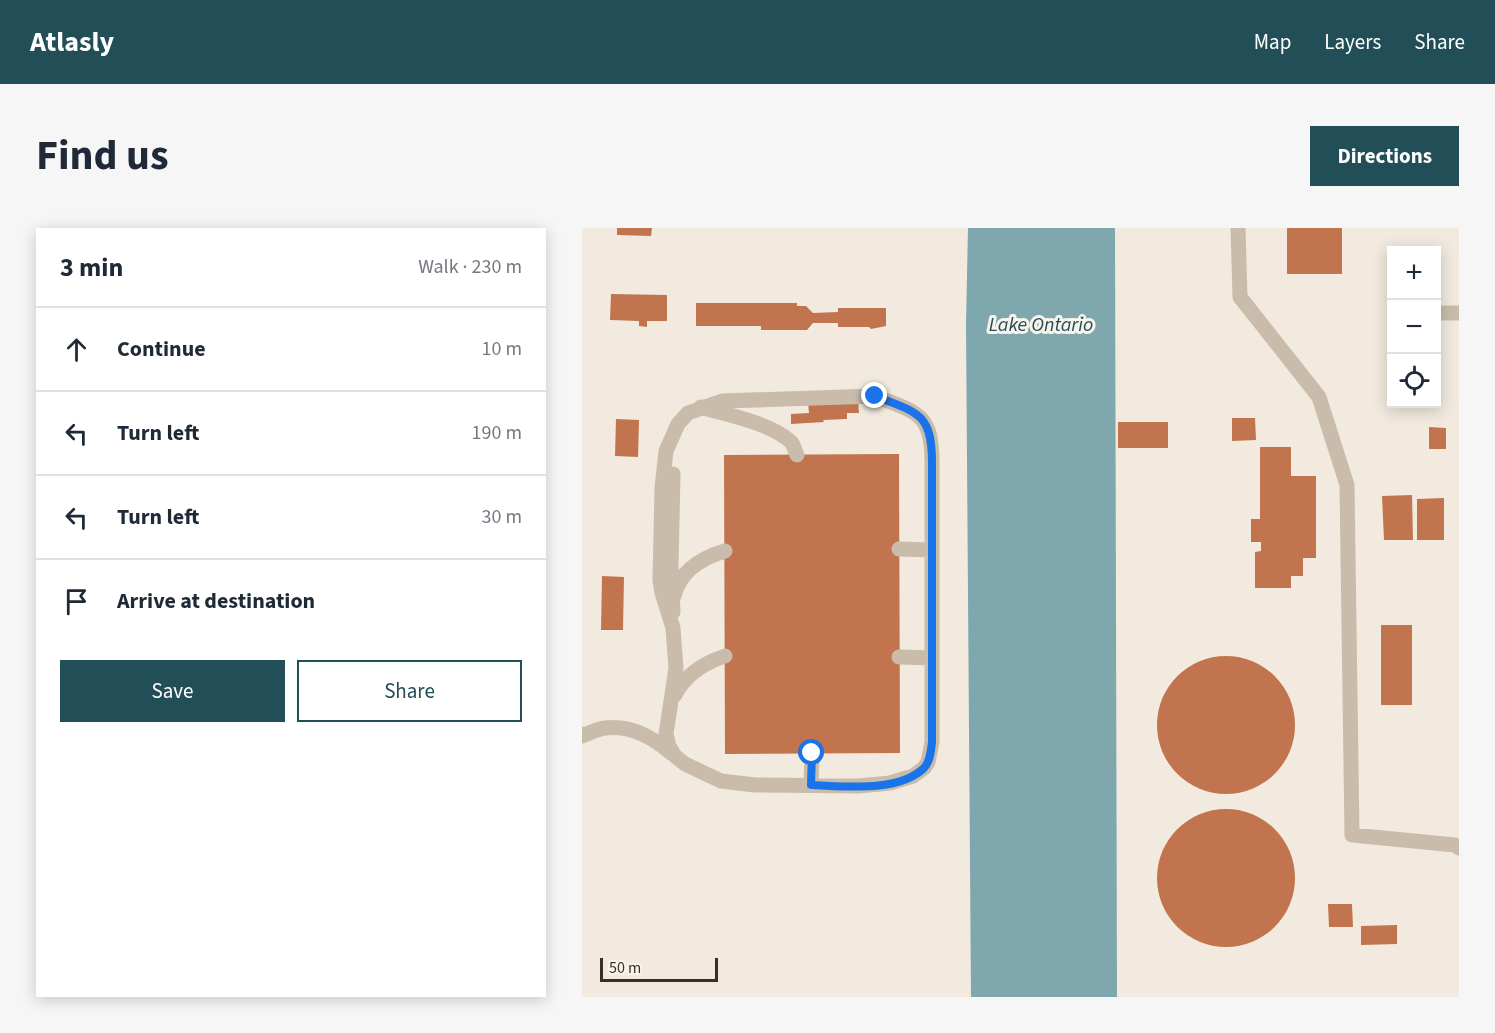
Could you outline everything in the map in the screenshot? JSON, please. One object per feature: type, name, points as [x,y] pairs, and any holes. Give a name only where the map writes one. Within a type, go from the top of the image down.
[{"type":"lane","points":[[1238,228],[1240,297],[1319,397],[1347,485],[1352,835],[1455,844],[1459,848]]},
{"type":"lane","points":[[1441,314],[1459,313]]},
{"type":"lane","points":[[582,735],[605,728],[638,730],[680,760],[721,781],[755,785],[876,786],[902,780],[924,768],[928,762],[932,742],[932,447],[930,432],[924,420],[911,410],[875,396],[722,401],[688,413],[678,424],[666,451],[662,487],[660,567],[662,593],[673,628],[675,654]]},
{"type":"lane","points":[[700,407],[777,433],[792,443],[797,455]]},
{"type":"lane","points":[[678,424],[673,469],[675,680],[666,735],[669,746],[680,760]]},
{"type":"lane","points":[[899,549],[932,550]]},
{"type":"lane","points":[[673,603],[677,585],[691,568],[710,555],[725,551]]},
{"type":"lane","points":[[669,711],[675,693],[688,677],[706,664],[725,656]]},
{"type":"lane","points":[[899,657],[932,658]]},
{"type":"lane","points":[[811,785],[812,753]]},
{"type":"water","name":"Lake Ontario","points":[[968,228],[1115,228],[1117,997],[971,997],[966,324]]},
{"type":"building","points":[[617,228],[652,228],[651,236],[617,235]]},
{"type":"building","points":[[1287,228],[1342,228],[1342,274],[1287,274]]},
{"type":"building","points":[[611,294],[667,295],[667,321],[647,321],[647,327],[639,326],[639,321],[610,320]]},
{"type":"building","points":[[696,303],[797,303],[797,306],[806,306],[813,313],[838,312],[838,308],[886,308],[886,326],[871,329],[869,327],[838,327],[838,323],[813,323],[807,330],[761,330],[761,326],[696,326]]},
{"type":"building","points":[[858,399],[859,413],[847,413],[847,419],[791,424],[791,414],[809,413],[808,402]]},
{"type":"building","points":[[1232,418],[1255,418],[1256,440],[1232,441]]},
{"type":"building","points":[[616,419],[639,420],[638,457],[615,456]]},
{"type":"building","points":[[1118,422],[1168,422],[1168,448],[1118,448]]},
{"type":"building","points":[[1429,427],[1446,428],[1446,449],[1429,449]]},
{"type":"building","points":[[1260,447],[1291,447],[1291,476],[1316,476],[1316,558],[1303,558],[1303,576],[1291,576],[1291,588],[1255,588],[1255,552],[1261,551],[1261,542],[1251,542],[1251,519],[1260,519]]},
{"type":"building","points":[[899,454],[900,753],[725,754],[724,455]]},
{"type":"building","points":[[1412,495],[1413,540],[1384,540],[1382,496]]},
{"type":"building","points":[[1444,498],[1444,540],[1417,540],[1417,499]]},
{"type":"building","points":[[602,576],[624,577],[623,630],[601,630]]},
{"type":"building","points":[[1381,625],[1412,625],[1412,705],[1381,705]]},
{"type":"building","points":[[1226,656],[1252,661],[1275,676],[1290,699],[1295,725],[1290,751],[1275,774],[1252,789],[1226,794],[1200,789],[1177,774],[1162,751],[1157,725],[1162,699],[1177,676],[1200,661]]},
{"type":"building","points":[[1226,809],[1252,815],[1275,829],[1289,852],[1295,878],[1289,904],[1275,927],[1252,941],[1226,947],[1200,941],[1177,927],[1163,904],[1157,878],[1163,852],[1177,829],[1200,815]]},
{"type":"building","points":[[1328,904],[1352,904],[1353,927],[1329,927]]},
{"type":"building","points":[[1397,925],[1397,944],[1361,945],[1361,926]]},
{"type":"route","points":[[812,753],[811,785],[859,786],[876,786],[913,776],[924,768],[930,754],[932,742],[932,447],[930,432],[924,420],[911,410],[875,396]]}]
